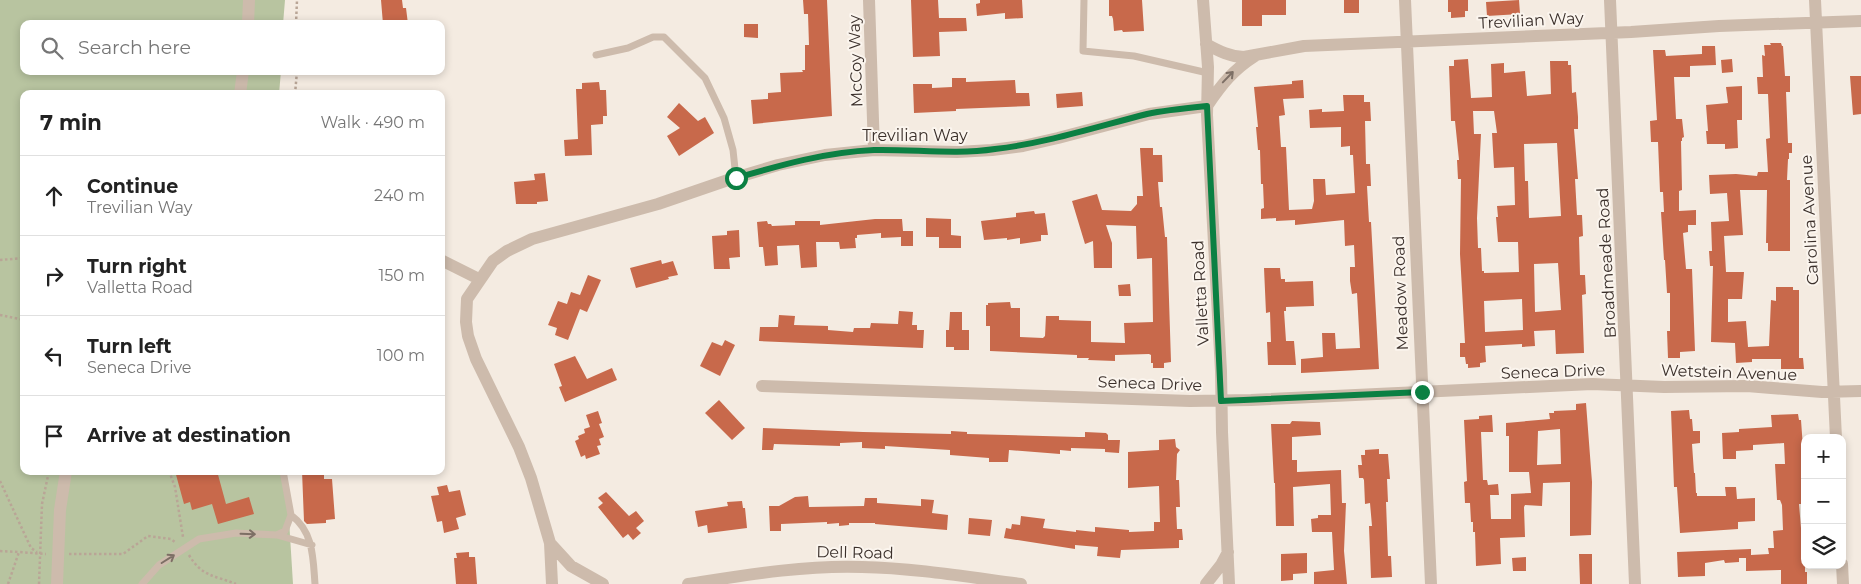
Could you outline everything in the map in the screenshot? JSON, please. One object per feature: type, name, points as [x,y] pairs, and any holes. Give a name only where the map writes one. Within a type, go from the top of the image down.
[{"type":"street","points":[[248,20],[249,0]]},
{"type":"street","name":"McCoy Way","points":[[868,0],[874,150]]},
{"type":"street","name":"Valletta Road","points":[[1203,0],[1208,73],[1207,106],[1230,584]]},
{"type":"street","name":"Meadow Road","points":[[1405,0],[1431,584]]},
{"type":"street","name":"Broadmeade Road","points":[[1610,0],[1636,584]]},
{"type":"street","name":"Carolina Avenue","points":[[1815,0],[1836,434]]},
{"type":"street","name":"Trevilian Way","points":[[1206,44],[1234,57],[1256,56],[1304,46],[1861,22]]},
{"type":"street","points":[[1207,106],[1224,80],[1239,66],[1256,56]]},
{"type":"street","points":[[241,90],[242,75]]},
{"type":"street","name":"Trevilian Way","points":[[550,542],[520,446],[476,359],[468,336],[466,322],[467,299],[493,261],[522,243],[658,204],[736,178],[825,155],[874,150],[957,152],[1000,149],[1058,138],[1149,114],[1207,106]]},
{"type":"street","points":[[445,262],[479,279]]},
{"type":"street","name":"Seneca Drive","points":[[762,386],[1221,401],[1592,384],[1626,386]]},
{"type":"street","name":"Wetstein Avenue","points":[[1626,386],[1747,386],[1822,392],[1861,391]]},
{"type":"street","points":[[56,584],[60,510],[65,475]]},
{"type":"street","points":[[550,542],[552,584]]},
{"type":"street","points":[[550,542],[571,566],[603,584]]},
{"type":"street","points":[[1206,584],[1221,565],[1229,550]]},
{"type":"street","name":"Dell Road","points":[[688,584],[807,568],[862,567],[901,569],[1021,584]]},
{"type":"street","points":[[1842,569],[1843,584]]},
{"type":"lane","points":[[1084,0],[1083,51],[1134,56],[1208,73]]},
{"type":"lane","points":[[596,55],[628,48],[653,37],[664,37],[705,78],[724,118],[733,150],[736,178]]},
{"type":"lane","points":[[278,535],[285,531],[291,515],[284,475]]},
{"type":"lane","points":[[291,515],[297,519],[312,545],[315,584]]},
{"type":"lane","points":[[142,584],[158,565],[199,539],[236,534],[278,535],[312,545]]},
{"type":"path","points":[[296,20],[297,0]]},
{"type":"path","points":[[295,90],[297,75]]},
{"type":"path","points":[[0,260],[20,258]]},
{"type":"path","points":[[0,315],[20,319]]},
{"type":"path","points":[[38,584],[42,504],[48,475]]},
{"type":"path","points":[[170,475],[175,487],[185,548]]},
{"type":"path","points":[[0,482],[31,548],[39,554]]},
{"type":"path","points":[[0,551],[48,554]]},
{"type":"path","points":[[8,584],[19,552]]},
{"type":"green space","points":[[0,0],[285,0],[283,20],[20,20],[20,75],[281,75],[279,90],[20,90],[20,475],[286,475],[293,584],[0,584]]},
{"type":"building","points":[[381,0],[402,0],[403,8],[406,8],[408,20],[383,20]]},
{"type":"building","points":[[803,0],[827,0],[832,116],[753,124],[751,100],[768,99],[768,93],[781,92],[780,73],[803,72],[802,70],[805,70],[805,45],[809,45],[808,14],[804,14]]},
{"type":"building","points":[[911,0],[938,0],[939,18],[966,18],[967,31],[939,32],[940,56],[913,57]]},
{"type":"building","points":[[980,0],[1022,0],[1023,18],[1005,19],[1005,13],[977,16],[976,4],[980,3]]},
{"type":"building","points":[[1109,0],[1142,0],[1144,31],[1114,31],[1112,16],[1109,16]]},
{"type":"building","points":[[1242,0],[1286,0],[1286,15],[1262,15],[1262,26],[1242,26]]},
{"type":"building","points":[[1344,0],[1359,0],[1359,13],[1344,13]]},
{"type":"building","points":[[1448,0],[1468,0],[1468,11],[1465,11],[1465,17],[1451,18],[1451,12],[1448,12]]},
{"type":"building","points":[[1519,0],[1520,14],[1487,16],[1486,2]]},
{"type":"building","points":[[744,24],[758,24],[758,38],[744,37]]},
{"type":"building","points":[[1770,43],[1781,43],[1783,46],[1785,76],[1790,76],[1790,92],[1786,92],[1788,143],[1792,143],[1792,153],[1789,153],[1788,159],[1787,180],[1790,180],[1790,251],[1768,251],[1768,243],[1766,243],[1767,190],[1740,190],[1743,235],[1724,236],[1726,272],[1744,272],[1742,299],[1728,299],[1728,322],[1746,321],[1748,347],[1769,346],[1771,300],[1776,301],[1776,287],[1793,287],[1793,290],[1799,290],[1799,358],[1803,358],[1804,369],[1781,369],[1781,359],[1752,359],[1752,362],[1736,363],[1735,343],[1711,342],[1713,266],[1710,266],[1709,251],[1712,251],[1711,222],[1729,221],[1727,193],[1710,194],[1709,175],[1736,174],[1757,176],[1758,172],[1768,172],[1766,139],[1770,138],[1768,94],[1758,94],[1757,77],[1763,77],[1762,55],[1765,56],[1764,45],[1771,45]]},
{"type":"building","points":[[1702,46],[1715,46],[1716,65],[1690,66],[1690,77],[1674,77],[1676,119],[1682,119],[1684,137],[1681,141],[1682,190],[1679,191],[1679,211],[1696,210],[1696,225],[1688,225],[1688,232],[1683,233],[1686,269],[1692,269],[1695,351],[1680,352],[1680,358],[1668,358],[1667,331],[1670,331],[1670,293],[1667,293],[1664,260],[1661,212],[1664,212],[1663,192],[1660,192],[1658,142],[1651,142],[1650,121],[1657,120],[1653,50],[1665,50],[1666,56],[1702,54]]},
{"type":"building","points":[[1468,59],[1471,98],[1492,97],[1491,64],[1504,63],[1504,73],[1525,71],[1527,96],[1551,94],[1550,61],[1568,61],[1568,65],[1571,65],[1572,93],[1576,92],[1578,117],[1578,129],[1574,129],[1578,179],[1575,179],[1577,215],[1582,215],[1583,236],[1579,237],[1580,275],[1585,275],[1586,294],[1582,295],[1584,353],[1556,354],[1555,330],[1534,331],[1535,346],[1522,347],[1522,344],[1485,346],[1486,362],[1480,363],[1480,367],[1468,368],[1465,357],[1460,357],[1460,343],[1465,343],[1460,254],[1461,179],[1458,179],[1457,160],[1459,160],[1455,121],[1451,121],[1449,66],[1454,66],[1454,60]],"holes":[[[1473,111],[1494,111],[1497,133],[1492,133],[1494,168],[1514,167],[1515,205],[1497,206],[1498,242],[1518,242],[1519,272],[1484,273],[1482,271],[1481,248],[1478,248],[1477,218],[1481,134],[1474,134]],[[1557,143],[1561,216],[1529,218],[1524,144]],[[1558,263],[1561,310],[1535,312],[1534,264]],[[1522,299],[1523,330],[1485,332],[1484,301]]]},
{"type":"building","points":[[1732,59],[1733,72],[1722,73],[1721,60]]},
{"type":"building","points":[[1850,76],[1861,76],[1861,114],[1853,115]]},
{"type":"building","points":[[952,78],[966,78],[966,82],[1015,80],[1016,93],[1029,93],[1030,106],[914,113],[913,84],[932,84],[932,88],[952,87]]},
{"type":"building","points":[[1303,80],[1304,98],[1283,99],[1285,115],[1279,116],[1281,147],[1286,147],[1289,210],[1312,209],[1314,201],[1313,179],[1325,179],[1326,195],[1355,193],[1353,155],[1350,155],[1350,146],[1341,147],[1341,127],[1310,128],[1309,110],[1322,109],[1322,112],[1344,111],[1343,95],[1364,95],[1364,102],[1370,102],[1371,121],[1365,121],[1366,164],[1370,164],[1371,186],[1367,186],[1369,222],[1371,222],[1379,369],[1301,373],[1301,359],[1323,357],[1322,333],[1335,333],[1336,349],[1360,348],[1357,293],[1352,294],[1350,281],[1350,267],[1355,267],[1354,245],[1345,246],[1344,220],[1295,225],[1295,220],[1276,221],[1276,218],[1261,219],[1261,209],[1264,208],[1263,184],[1261,184],[1254,87],[1292,84],[1292,81]]},
{"type":"building","points":[[599,82],[600,90],[606,90],[607,116],[603,116],[603,124],[591,125],[592,155],[565,156],[564,140],[578,139],[576,89],[582,89],[582,83]]},
{"type":"building","points":[[1742,86],[1742,120],[1737,120],[1738,148],[1725,149],[1725,144],[1707,144],[1706,105],[1728,103],[1726,87]]},
{"type":"building","points":[[1082,92],[1083,106],[1057,108],[1056,94]]},
{"type":"building","points":[[679,103],[698,121],[705,117],[714,133],[679,156],[667,136],[680,128],[667,117]]},
{"type":"building","points":[[1140,148],[1153,148],[1153,155],[1162,155],[1163,182],[1158,182],[1160,207],[1162,207],[1165,237],[1167,237],[1171,362],[1164,363],[1164,368],[1153,368],[1151,355],[1149,354],[1115,355],[1115,361],[1088,360],[1089,358],[1077,358],[1077,355],[990,351],[990,326],[986,326],[986,305],[988,303],[1010,302],[1011,308],[1020,308],[1020,337],[1043,338],[1045,336],[1046,316],[1059,316],[1059,320],[1091,321],[1091,342],[1125,343],[1124,323],[1153,322],[1152,258],[1137,259],[1136,226],[1106,225],[1112,243],[1112,268],[1094,268],[1093,241],[1085,244],[1072,201],[1097,194],[1102,210],[1131,211],[1137,204],[1137,196],[1143,196]]},
{"type":"building","points":[[545,173],[548,201],[537,202],[537,204],[516,204],[514,182],[535,180],[534,174]]},
{"type":"building","points":[[1034,211],[1035,214],[1045,213],[1048,235],[1041,235],[1041,241],[1020,244],[1020,238],[984,240],[981,221],[1016,217],[1016,213]]},
{"type":"building","points":[[926,218],[951,219],[951,235],[961,236],[961,248],[939,248],[939,237],[926,237]]},
{"type":"building","points":[[875,219],[902,219],[903,231],[913,231],[913,246],[901,246],[901,237],[881,238],[881,233],[857,235],[857,238],[855,238],[856,248],[840,249],[839,242],[816,242],[817,267],[801,268],[799,245],[777,246],[778,265],[765,266],[763,247],[759,247],[757,222],[767,221],[772,226],[795,225],[795,221],[820,221],[820,225]]},
{"type":"building","points":[[739,230],[740,257],[729,258],[730,269],[714,269],[712,236],[727,235],[727,231]]},
{"type":"building","points":[[661,260],[662,264],[673,261],[678,275],[636,288],[630,268]]},
{"type":"building","points":[[1264,268],[1280,268],[1281,279],[1285,279],[1285,282],[1313,281],[1314,306],[1286,307],[1286,311],[1284,311],[1286,341],[1294,341],[1296,365],[1268,365],[1267,342],[1271,342],[1270,312],[1266,313]]},
{"type":"building","points":[[588,275],[601,280],[587,312],[580,309],[568,340],[555,335],[557,328],[548,325],[558,301],[567,304],[571,292],[580,295]]},
{"type":"building","points":[[1130,284],[1131,296],[1119,296],[1118,285]]},
{"type":"building","points":[[899,311],[913,312],[912,325],[917,325],[917,330],[924,330],[923,348],[759,341],[760,327],[778,327],[779,315],[795,316],[794,325],[828,326],[828,330],[853,332],[854,328],[870,328],[871,323],[898,324]]},
{"type":"building","points":[[950,312],[962,312],[962,330],[969,330],[969,350],[954,350],[954,347],[946,347],[946,330],[949,330]]},
{"type":"building","points":[[725,340],[735,345],[720,376],[700,366],[712,342],[722,346]]},
{"type":"building","points":[[575,356],[587,379],[612,368],[617,380],[565,402],[559,387],[562,386],[554,364]]},
{"type":"building","points":[[719,400],[745,428],[732,440],[705,413]]},
{"type":"building","points":[[1586,403],[1592,482],[1591,535],[1570,536],[1570,482],[1543,483],[1542,506],[1525,505],[1524,507],[1525,537],[1500,538],[1501,564],[1476,566],[1475,532],[1473,532],[1473,522],[1471,522],[1470,503],[1465,503],[1464,482],[1467,481],[1464,420],[1479,419],[1479,416],[1492,415],[1493,432],[1481,432],[1483,480],[1487,480],[1488,485],[1498,484],[1499,495],[1490,495],[1491,519],[1511,519],[1511,494],[1531,493],[1529,472],[1509,472],[1509,436],[1506,436],[1506,423],[1550,419],[1549,413],[1576,410],[1576,404]],"holes":[[[1560,429],[1561,464],[1537,465],[1538,431]]]},
{"type":"building","points":[[1689,410],[1693,431],[1700,431],[1700,443],[1692,444],[1697,496],[1726,496],[1725,487],[1736,487],[1737,499],[1755,498],[1755,521],[1738,522],[1738,529],[1680,533],[1677,487],[1674,487],[1671,411]]},
{"type":"building","points":[[598,411],[602,423],[599,424],[604,437],[599,439],[601,445],[597,446],[600,454],[586,459],[585,455],[581,457],[575,441],[579,439],[578,436],[585,433],[584,429],[590,427],[586,415]]},
{"type":"building","points":[[1798,414],[1799,420],[1801,420],[1801,504],[1799,504],[1801,569],[1805,569],[1805,572],[1807,572],[1807,584],[1781,584],[1781,570],[1746,571],[1746,558],[1739,558],[1739,562],[1725,563],[1724,560],[1705,563],[1705,576],[1678,577],[1677,552],[1751,549],[1751,555],[1769,554],[1768,548],[1774,548],[1773,531],[1783,530],[1782,505],[1780,500],[1777,500],[1775,464],[1785,464],[1784,443],[1753,445],[1753,450],[1736,451],[1736,459],[1723,459],[1722,433],[1739,432],[1739,429],[1772,427],[1771,415]]},
{"type":"building","points":[[1292,421],[1320,422],[1321,435],[1292,437],[1292,460],[1297,460],[1297,472],[1341,470],[1342,503],[1346,503],[1344,551],[1347,584],[1314,584],[1314,572],[1334,570],[1332,532],[1312,532],[1311,519],[1318,518],[1318,515],[1331,515],[1330,484],[1293,487],[1294,526],[1276,526],[1271,424],[1290,424]]},
{"type":"building","points":[[763,428],[951,434],[951,431],[967,432],[967,434],[1079,437],[1085,437],[1085,432],[1106,433],[1108,440],[1120,440],[1119,453],[1105,452],[1105,449],[1071,448],[1071,451],[1060,450],[1060,454],[1009,450],[1008,462],[989,462],[989,458],[950,455],[950,450],[885,446],[885,449],[862,448],[862,442],[840,443],[840,446],[774,444],[773,450],[762,450]]},
{"type":"building","points":[[1175,439],[1176,447],[1180,450],[1177,454],[1176,480],[1179,480],[1180,507],[1176,507],[1177,529],[1182,529],[1183,540],[1179,540],[1179,548],[1121,550],[1120,558],[1097,556],[1098,547],[1075,545],[1075,549],[1004,538],[1006,528],[1011,529],[1012,524],[1020,525],[1021,516],[1045,519],[1043,528],[1076,532],[1076,530],[1095,532],[1095,527],[1129,530],[1129,532],[1154,531],[1154,522],[1160,522],[1159,486],[1128,488],[1128,452],[1159,450],[1159,440]]},
{"type":"building","points":[[1379,449],[1379,454],[1388,454],[1390,479],[1387,479],[1388,502],[1386,502],[1388,556],[1391,556],[1392,577],[1371,578],[1369,526],[1372,526],[1370,503],[1365,504],[1364,480],[1359,478],[1358,465],[1362,465],[1361,455],[1365,455],[1365,450]]},
{"type":"building","points":[[176,475],[218,475],[226,504],[249,497],[254,514],[218,524],[212,504],[192,510],[190,502],[184,504]]},
{"type":"building","points":[[302,475],[324,475],[324,479],[332,479],[335,519],[326,520],[326,523],[307,524],[304,521]]},
{"type":"building","points":[[447,485],[449,492],[460,490],[466,515],[456,518],[459,529],[444,533],[442,521],[437,522],[431,496],[439,495],[437,487]]},
{"type":"building","points":[[606,492],[629,516],[636,511],[644,521],[636,528],[641,533],[633,540],[628,534],[623,538],[598,507],[603,503],[598,498]]},
{"type":"building","points":[[808,496],[809,507],[864,506],[865,498],[877,498],[877,503],[921,506],[921,499],[934,500],[932,513],[948,515],[947,530],[875,523],[849,523],[849,525],[839,526],[839,523],[827,524],[827,522],[781,524],[781,531],[770,531],[769,506],[779,506],[795,497]]},
{"type":"building","points":[[742,501],[743,508],[745,508],[747,528],[708,533],[707,525],[698,527],[695,511],[728,506],[727,502]]},
{"type":"building","points":[[969,518],[992,520],[990,536],[968,534]]},
{"type":"building","points":[[469,552],[469,557],[475,557],[477,584],[456,584],[454,558],[457,558],[456,553]]},
{"type":"building","points":[[1307,553],[1307,573],[1293,574],[1293,580],[1281,581],[1281,554]]},
{"type":"building","points":[[1579,554],[1592,554],[1592,584],[1580,584]]},
{"type":"building","points":[[1526,557],[1526,571],[1513,571],[1512,558]]},
{"type":"route","points":[[736,178],[825,155],[851,152],[874,150],[957,152],[1023,146],[1149,114],[1207,106],[1221,401],[1422,392]]}]
